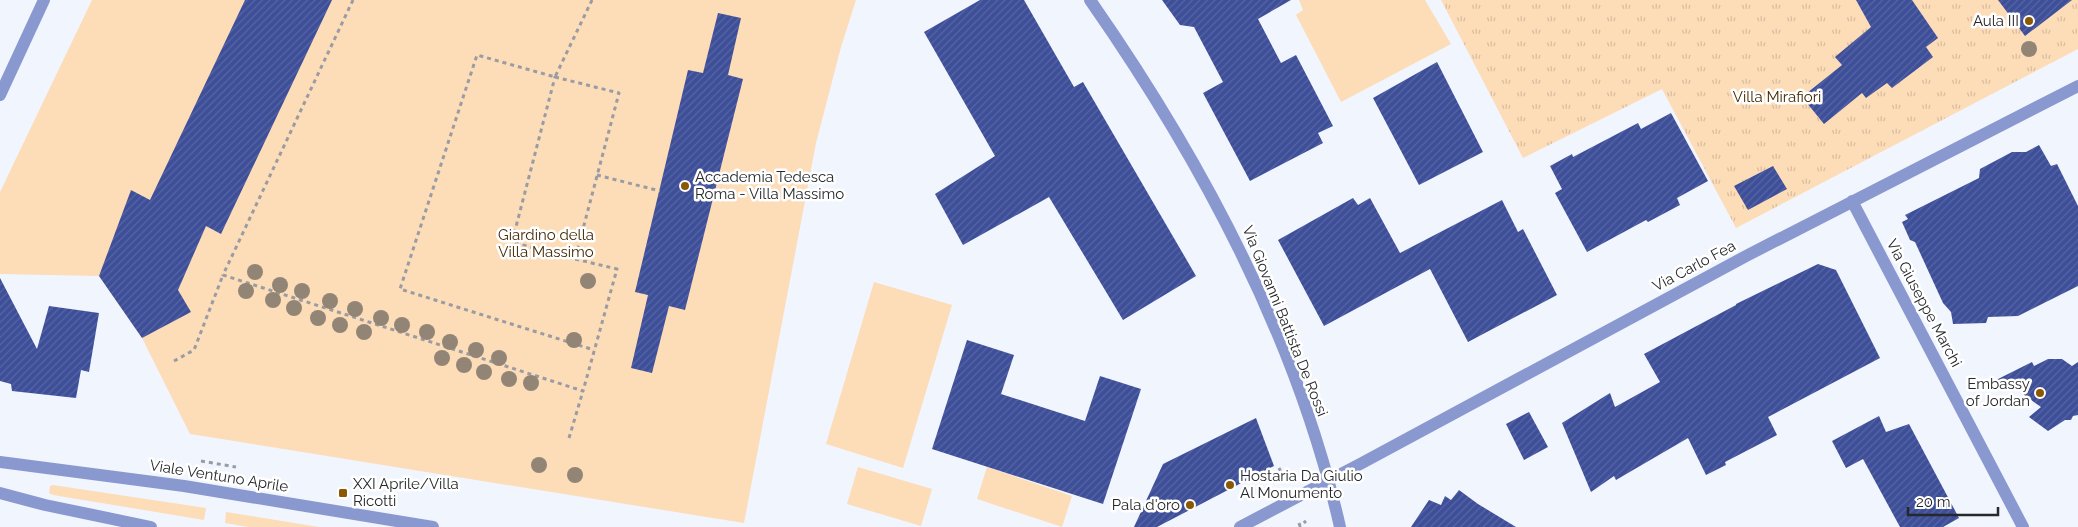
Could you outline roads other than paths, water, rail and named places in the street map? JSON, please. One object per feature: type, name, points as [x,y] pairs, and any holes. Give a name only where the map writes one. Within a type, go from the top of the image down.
[{"type":"street","points":[[0,95],[44,0]]},
{"type":"street","name":"Via Giovanni Battista De Rossi","points":[[1090,0],[1184,145],[1241,250],[1304,403],[1340,527]]},
{"type":"street","name":"Via Carlo Fea","points":[[1240,527],[1748,254],[2078,86]]},
{"type":"street","name":"Via Giuseppe Marchi","points":[[1852,201],[2022,527]]},
{"type":"street","name":"Viale Ventuno Aprile","points":[[0,462],[184,486],[433,527]]},
{"type":"street","points":[[0,493],[45,505],[151,527]]},
{"type":"place","name":"Aula III","points":[[2029,21]]},
{"type":"place","name":"Accademia Tedesca Roma - Villa Massimo","points":[[685,186]]},
{"type":"place","name":"Embassy of Jordan","points":[[2040,393]]},
{"type":"place","name":"Hostaria Da Giulio Al Monumento","points":[[1230,485]]},
{"type":"place","name":"XXI Aprile/Villa Ricotti","points":[[343,493]]},
{"type":"place","name":"Pala d'oro","points":[[1190,505]]},
{"type":"park label","name":"Villa Mirafiori","points":[[1777,97]]},
{"type":"park label","name":"Giardino della Villa Massimo","points":[[546,244]]}]
